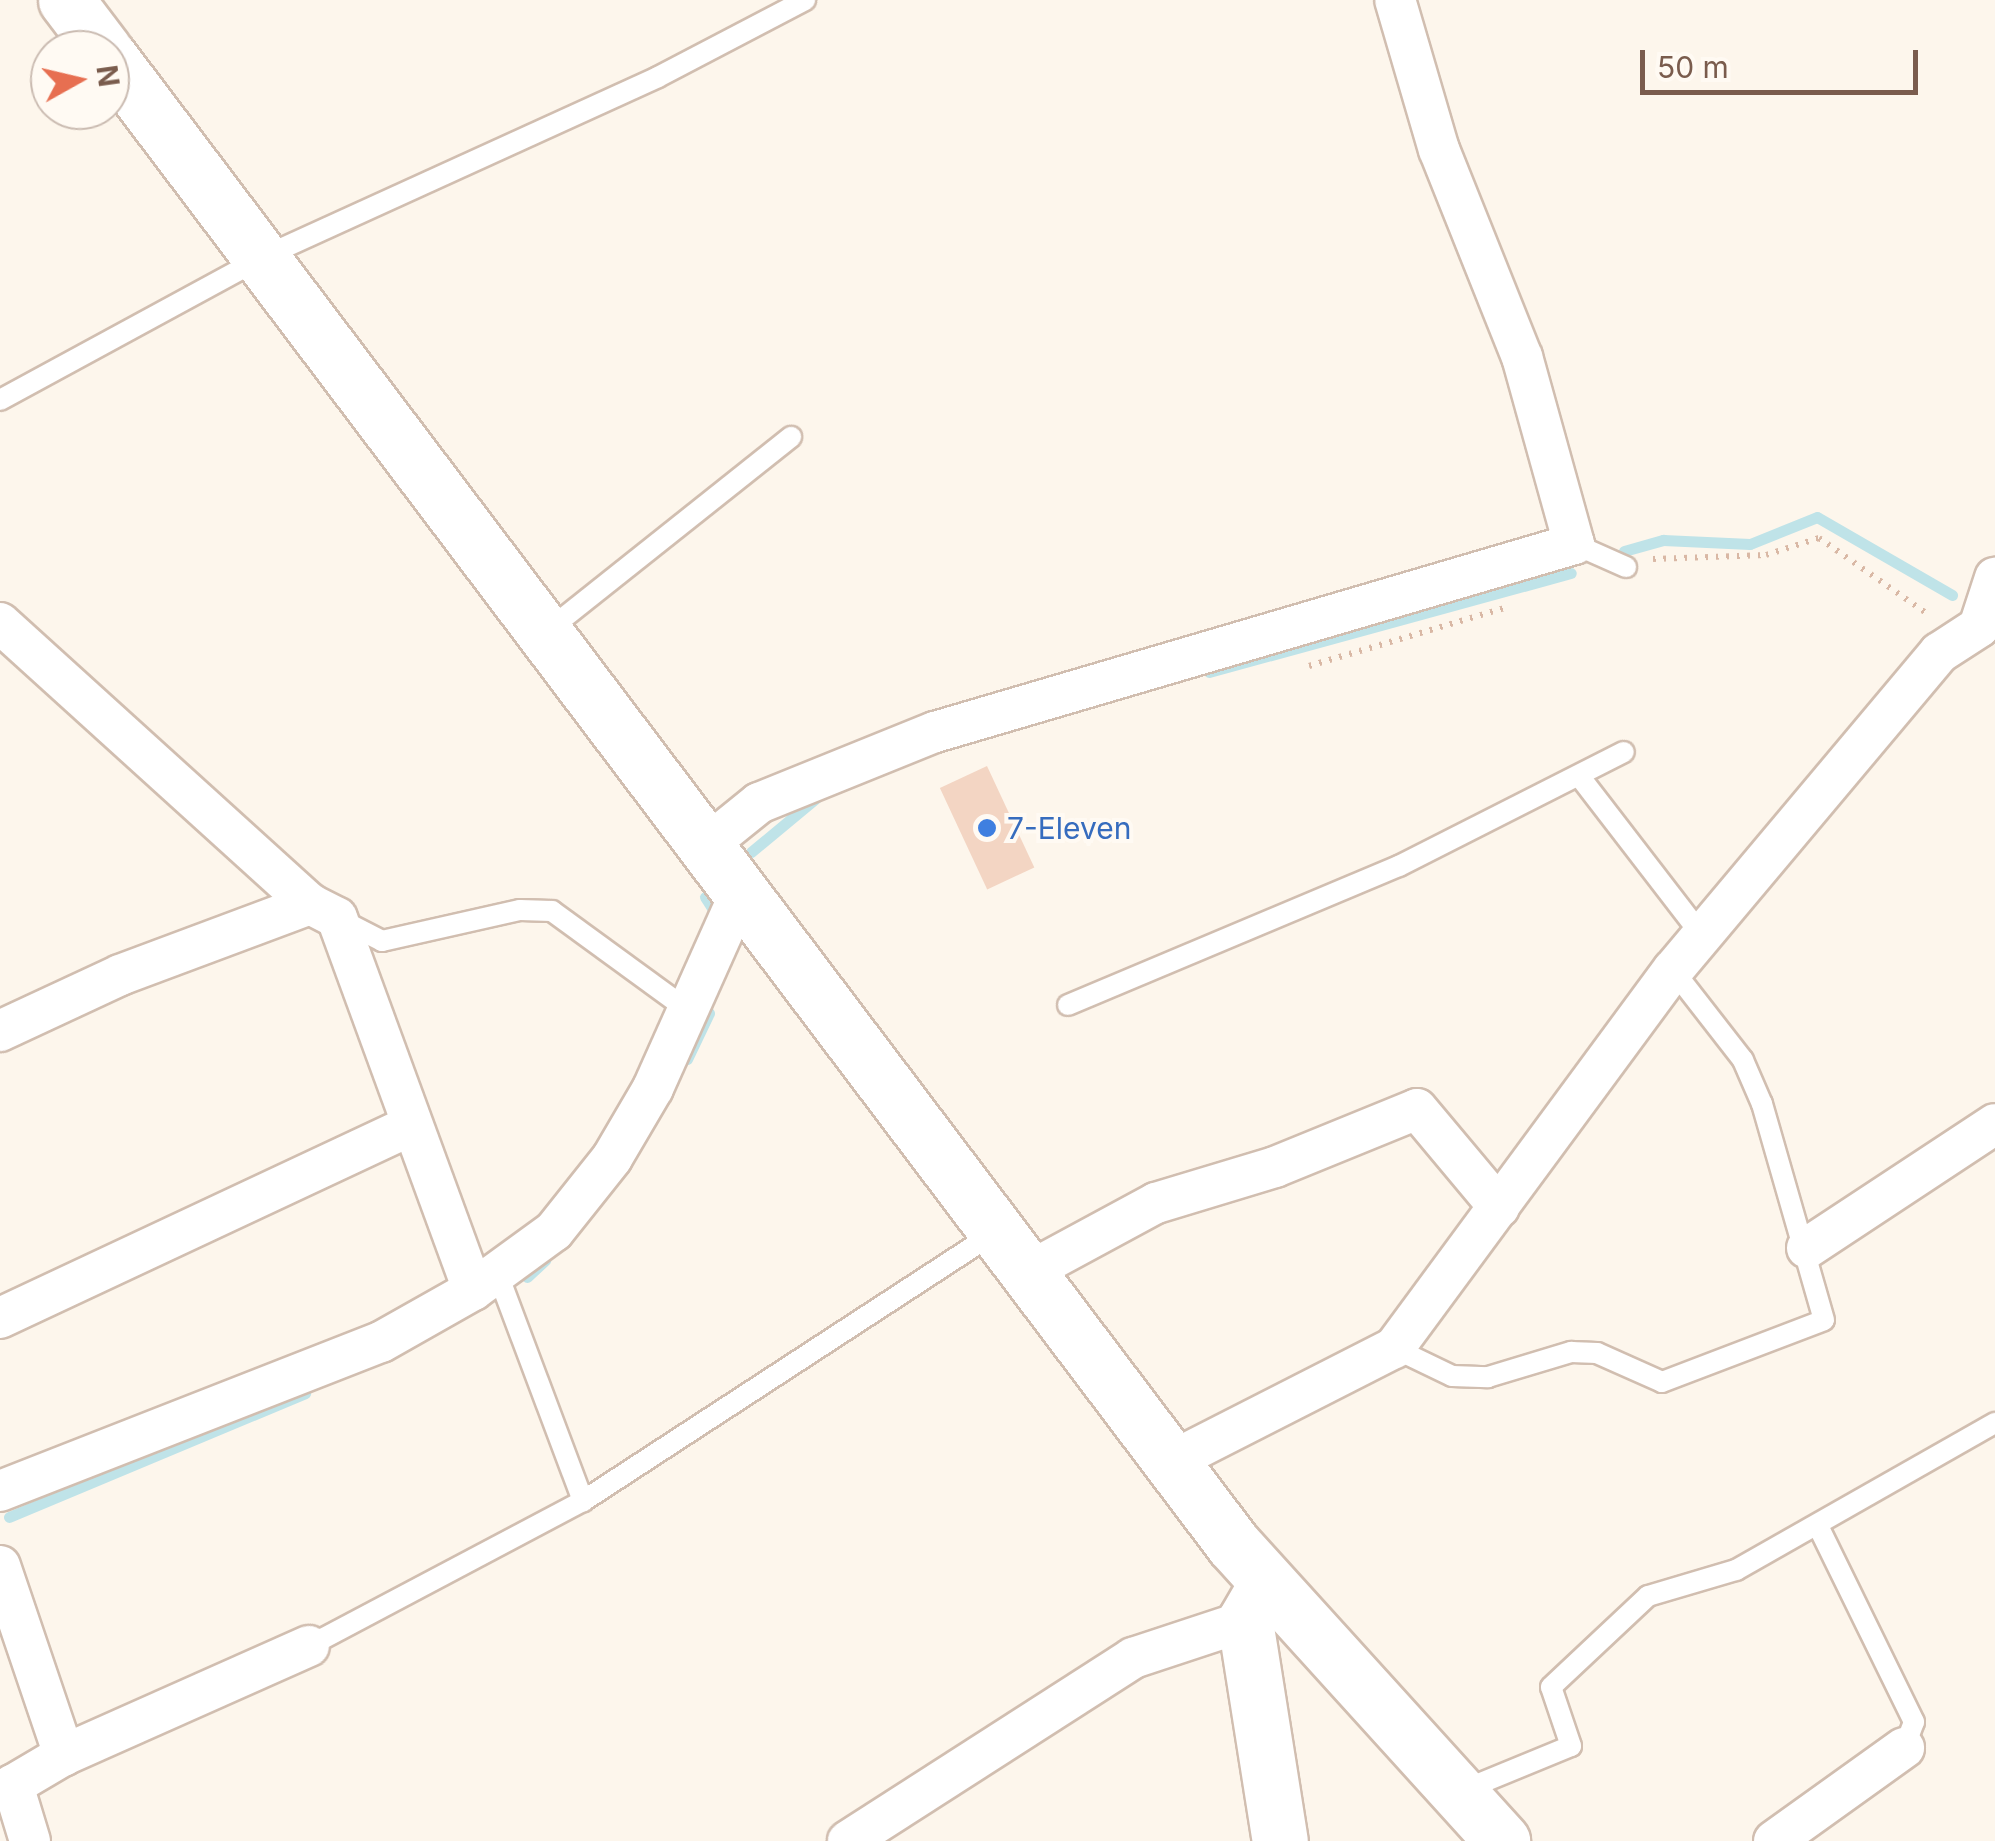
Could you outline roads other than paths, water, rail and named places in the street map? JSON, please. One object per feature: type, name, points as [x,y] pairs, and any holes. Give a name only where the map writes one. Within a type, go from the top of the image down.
[{"type":"street","points":[[66,0],[89,30]]},
{"type":"street","points":[[707,845],[774,796],[935,732],[1574,544],[1522,357],[1439,150],[1395,0]]},
{"type":"street","points":[[130,84],[1172,1460],[1256,1602],[1502,1841]]},
{"type":"street","points":[[1172,1460],[1394,1348],[1701,934],[1978,629],[1995,578]]},
{"type":"street","points":[[0,623],[323,911],[412,1125],[485,1281]]},
{"type":"street","points":[[0,1491],[381,1342],[485,1281],[554,1230],[612,1158],[688,1010],[742,889]]},
{"type":"street","points":[[0,1031],[120,975],[323,911]]},
{"type":"street","points":[[1014,1251],[1275,1167],[1417,1109],[1500,1208]]},
{"type":"street","points":[[1808,1248],[1995,1124]]},
{"type":"street","points":[[0,1318],[412,1125]]},
{"type":"street","points":[[0,1566],[64,1754]]},
{"type":"street","points":[[1256,1602],[1270,1839]]},
{"type":"street","points":[[848,1841],[1133,1658],[1256,1602]]},
{"type":"street","points":[[30,1841],[13,1785],[64,1754],[308,1646]]},
{"type":"street","points":[[1774,1841],[1904,1748]]},
{"type":"lane","points":[[0,400],[261,258],[658,77],[805,0]]},
{"type":"lane","points":[[547,631],[791,437]]},
{"type":"lane","points":[[1574,544],[1626,567]]},
{"type":"lane","points":[[1068,1005],[1399,866],[1624,752]]},
{"type":"lane","points":[[1580,777],[1701,934]]},
{"type":"lane","points":[[323,911],[382,941],[520,910],[552,911],[688,1010]]},
{"type":"lane","points":[[1394,1348],[1452,1376],[1470,1377],[1570,1352],[1597,1353],[1662,1382],[1824,1320],[1808,1248],[1742,1060],[1673,970]]},
{"type":"lane","points":[[308,1646],[583,1501],[1014,1251]]},
{"type":"lane","points":[[485,1281],[583,1501]]},
{"type":"lane","points":[[1455,1794],[1571,1746],[1551,1686],[1648,1596],[1736,1570],[1819,1528],[1995,1423]]},
{"type":"lane","points":[[1819,1528],[1914,1722],[1904,1748]]},
{"type":"waterway","points":[[1624,551],[1663,540],[1750,544],[1817,517],[1952,595]]},
{"type":"waterway","points":[[1209,672],[1571,573]]},
{"type":"waterway","points":[[751,852],[816,798]]},
{"type":"waterway","points":[[705,897],[714,911]]},
{"type":"waterway","points":[[687,1059],[709,1013]]},
{"type":"waterway","points":[[527,1277],[545,1260]]},
{"type":"waterway","points":[[9,1517],[305,1393]]},
{"type":"place","name":"7-Eleven","points":[[987,828]]}]
